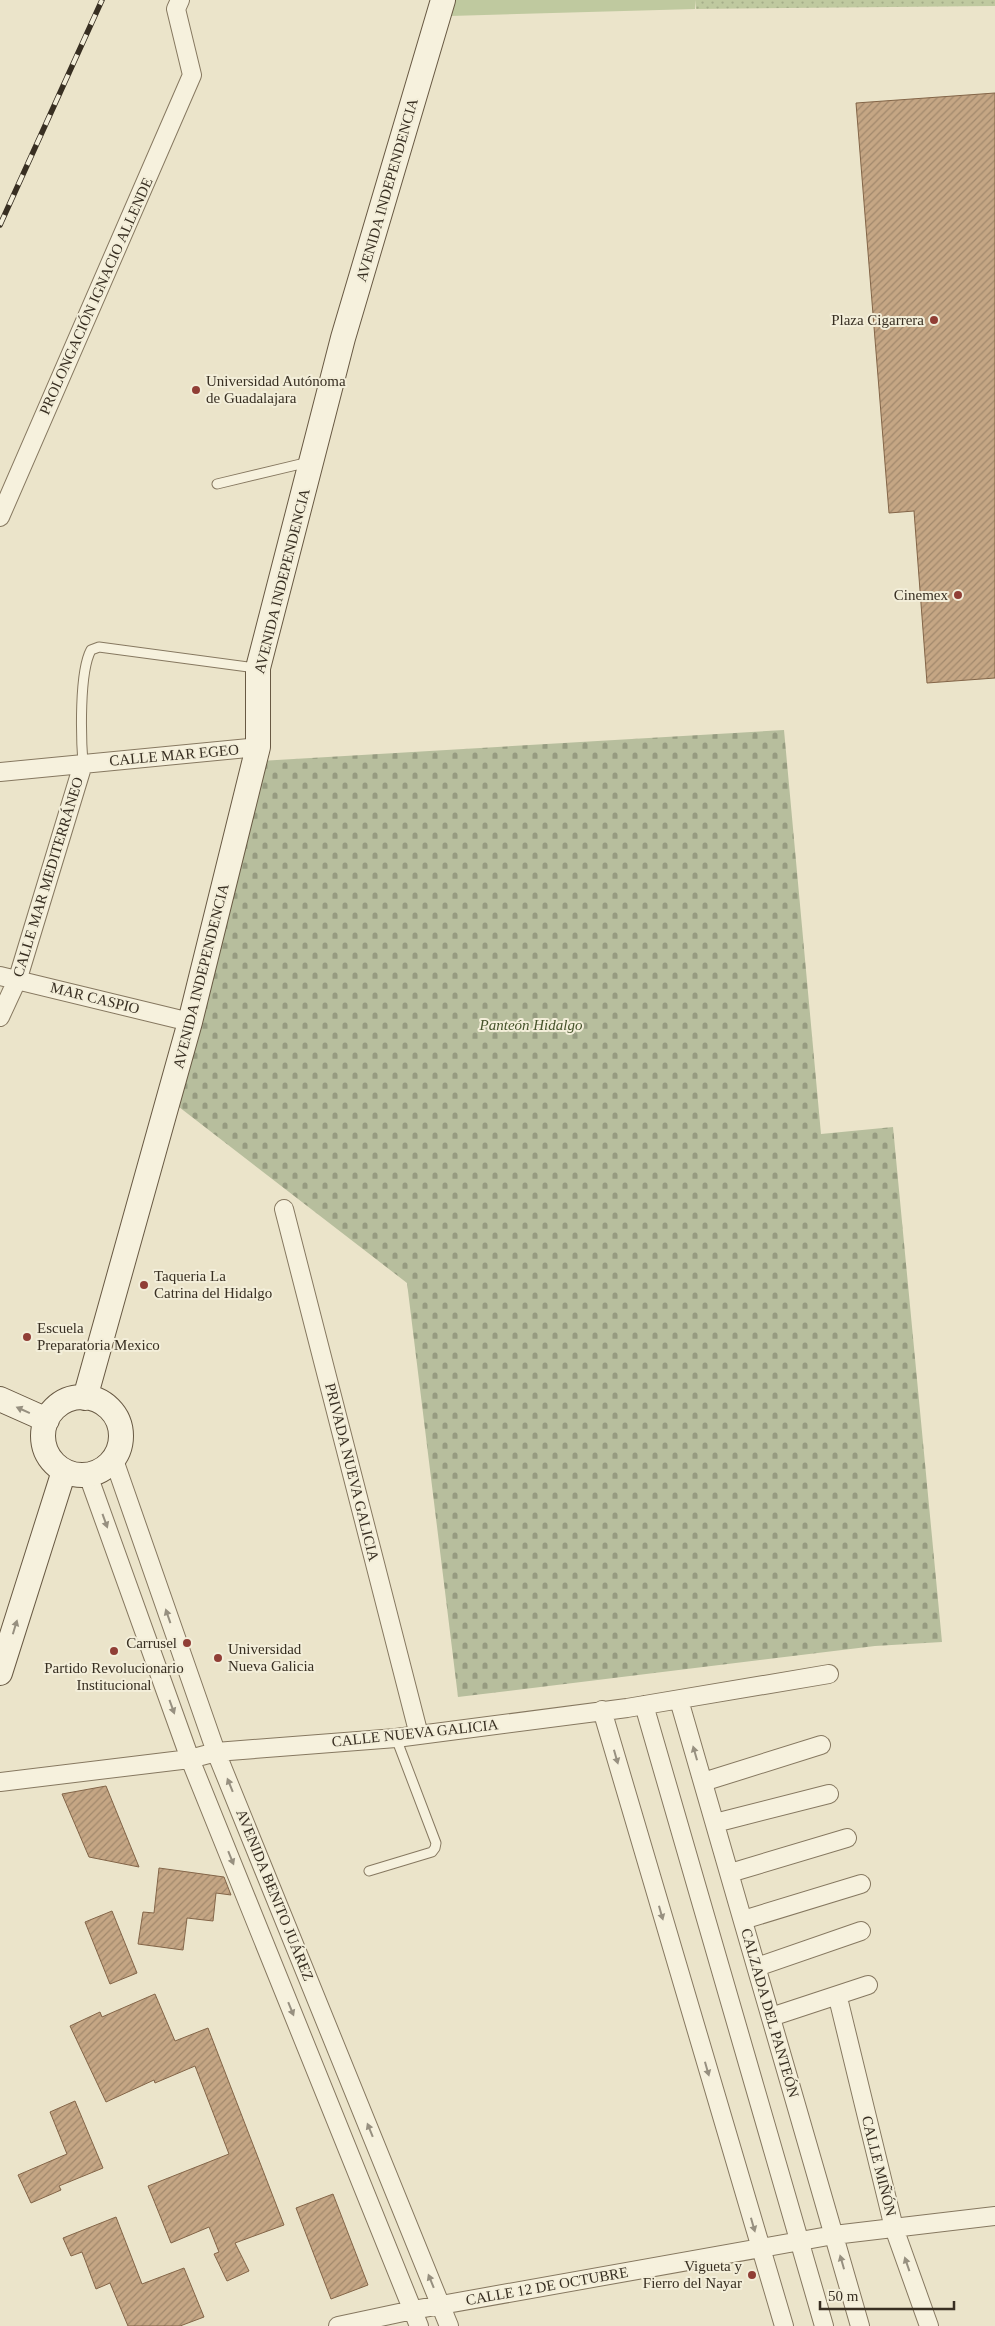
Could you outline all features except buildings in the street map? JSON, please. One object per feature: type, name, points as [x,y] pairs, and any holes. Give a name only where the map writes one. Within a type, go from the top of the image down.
[{"type":"main road","name":"AVENIDA INDEPENDENCIA","points":[[85,1398],[190,1022],[258,747],[258,668],[311,461],[343,338],[443,0]]},
{"type":"main road","points":[[74,1398],[85,1398],[102,1403],[115,1415],[120,1426],[121,1438],[114,1460],[105,1468],[88,1475],[73,1474],[54,1463],[46,1448],[44,1431],[47,1420],[62,1403],[74,1398]]},
{"type":"main road","points":[[0,1400],[47,1420]]},
{"type":"main road","points":[[0,1673],[64,1470]]},
{"type":"street","name":"PROLONGACIÓN IGNACIO ALLENDE","points":[[0,516],[192,75],[176,9],[180,0]]},
{"type":"street","name":"CALLE MAR EGEO","points":[[0,772],[258,747]]},
{"type":"street","name":"CALLE MAR MEDITERRÁNEO","points":[[0,1017],[18,978],[83,764]]},
{"type":"street","name":"MAR CASPIO","points":[[0,976],[18,978],[190,1022]]},
{"type":"street","name":"PRIVADA NUEVA GALICIA","points":[[284,1209],[419,1735]]},
{"type":"street","name":"AVENIDA BENITO JUÁREZ","points":[[114,1460],[216,1752],[449,2326]]},
{"type":"street","name":"AVENIDA BENITO JUÁREZ","points":[[88,1475],[190,1759],[416,2318]]},
{"type":"street","name":"CALLE NUEVA GALICIA","points":[[0,1782],[190,1759],[216,1752],[396,1738],[679,1700],[829,1674]]},
{"type":"street","name":"CALZADA DEL PANTEÓN","points":[[679,1700],[860,2326]]},
{"type":"street","points":[[644,1705],[824,2326]]},
{"type":"street","points":[[602,1710],[784,2326]]},
{"type":"street","points":[[703,1782],[821,1745]]},
{"type":"street","points":[[715,1823],[829,1794]]},
{"type":"street","points":[[730,1874],[847,1838]]},
{"type":"street","points":[[743,1920],[862,1884]]},
{"type":"street","points":[[757,1967],[860,1931]]},
{"type":"street","points":[[771,2017],[868,1985]]},
{"type":"street","name":"CALLE MIÑÓN","points":[[839,2002],[894,2228],[929,2326]]},
{"type":"street","name":"CALLE 12 DE OCTUBRE","points":[[338,2326],[416,2318],[440,2305],[834,2235],[995,2216]]},
{"type":"lane","points":[[217,484],[311,461]]},
{"type":"lane","points":[[83,764],[80,731],[86,665],[91,650],[98,647],[258,668]]},
{"type":"lane","points":[[368,1871],[432,1852],[435,1848],[436,1843],[396,1738]]},
{"type":"green space","points":[[455,0],[695,0],[695,9],[450,16]]},
{"type":"green space","points":[[695,0],[995,0],[995,6],[696,9]]},
{"type":"green space","name":"Panteón Hidalgo","points":[[784,730],[821,1134],[893,1127],[942,1642],[875,1646],[458,1697],[407,1283],[179,1107],[260,761]]},
{"type":"railway","points":[[0,225],[102,0]]},
{"type":"place","name":"Plaza Cigarrera","points":[[934,320]]},
{"type":"place","name":"Universidad Autónoma de Guadalajara","points":[[196,390]]},
{"type":"place","name":"Cinemex","points":[[958,595]]},
{"type":"place","name":"Taqueria La Catrina del Hidalgo","points":[[144,1285]]},
{"type":"place","name":"Escuela Preparatoria Mexico","points":[[27,1337]]},
{"type":"place","name":"Carrusel","points":[[187,1643]]},
{"type":"place","name":"Partido Revolucionario Institucional","points":[[114,1651]]},
{"type":"place","name":"Universidad Nueva Galicia","points":[[218,1658]]},
{"type":"place","name":"Vigueta y Fierro del Nayar","points":[[752,2275]]}]
